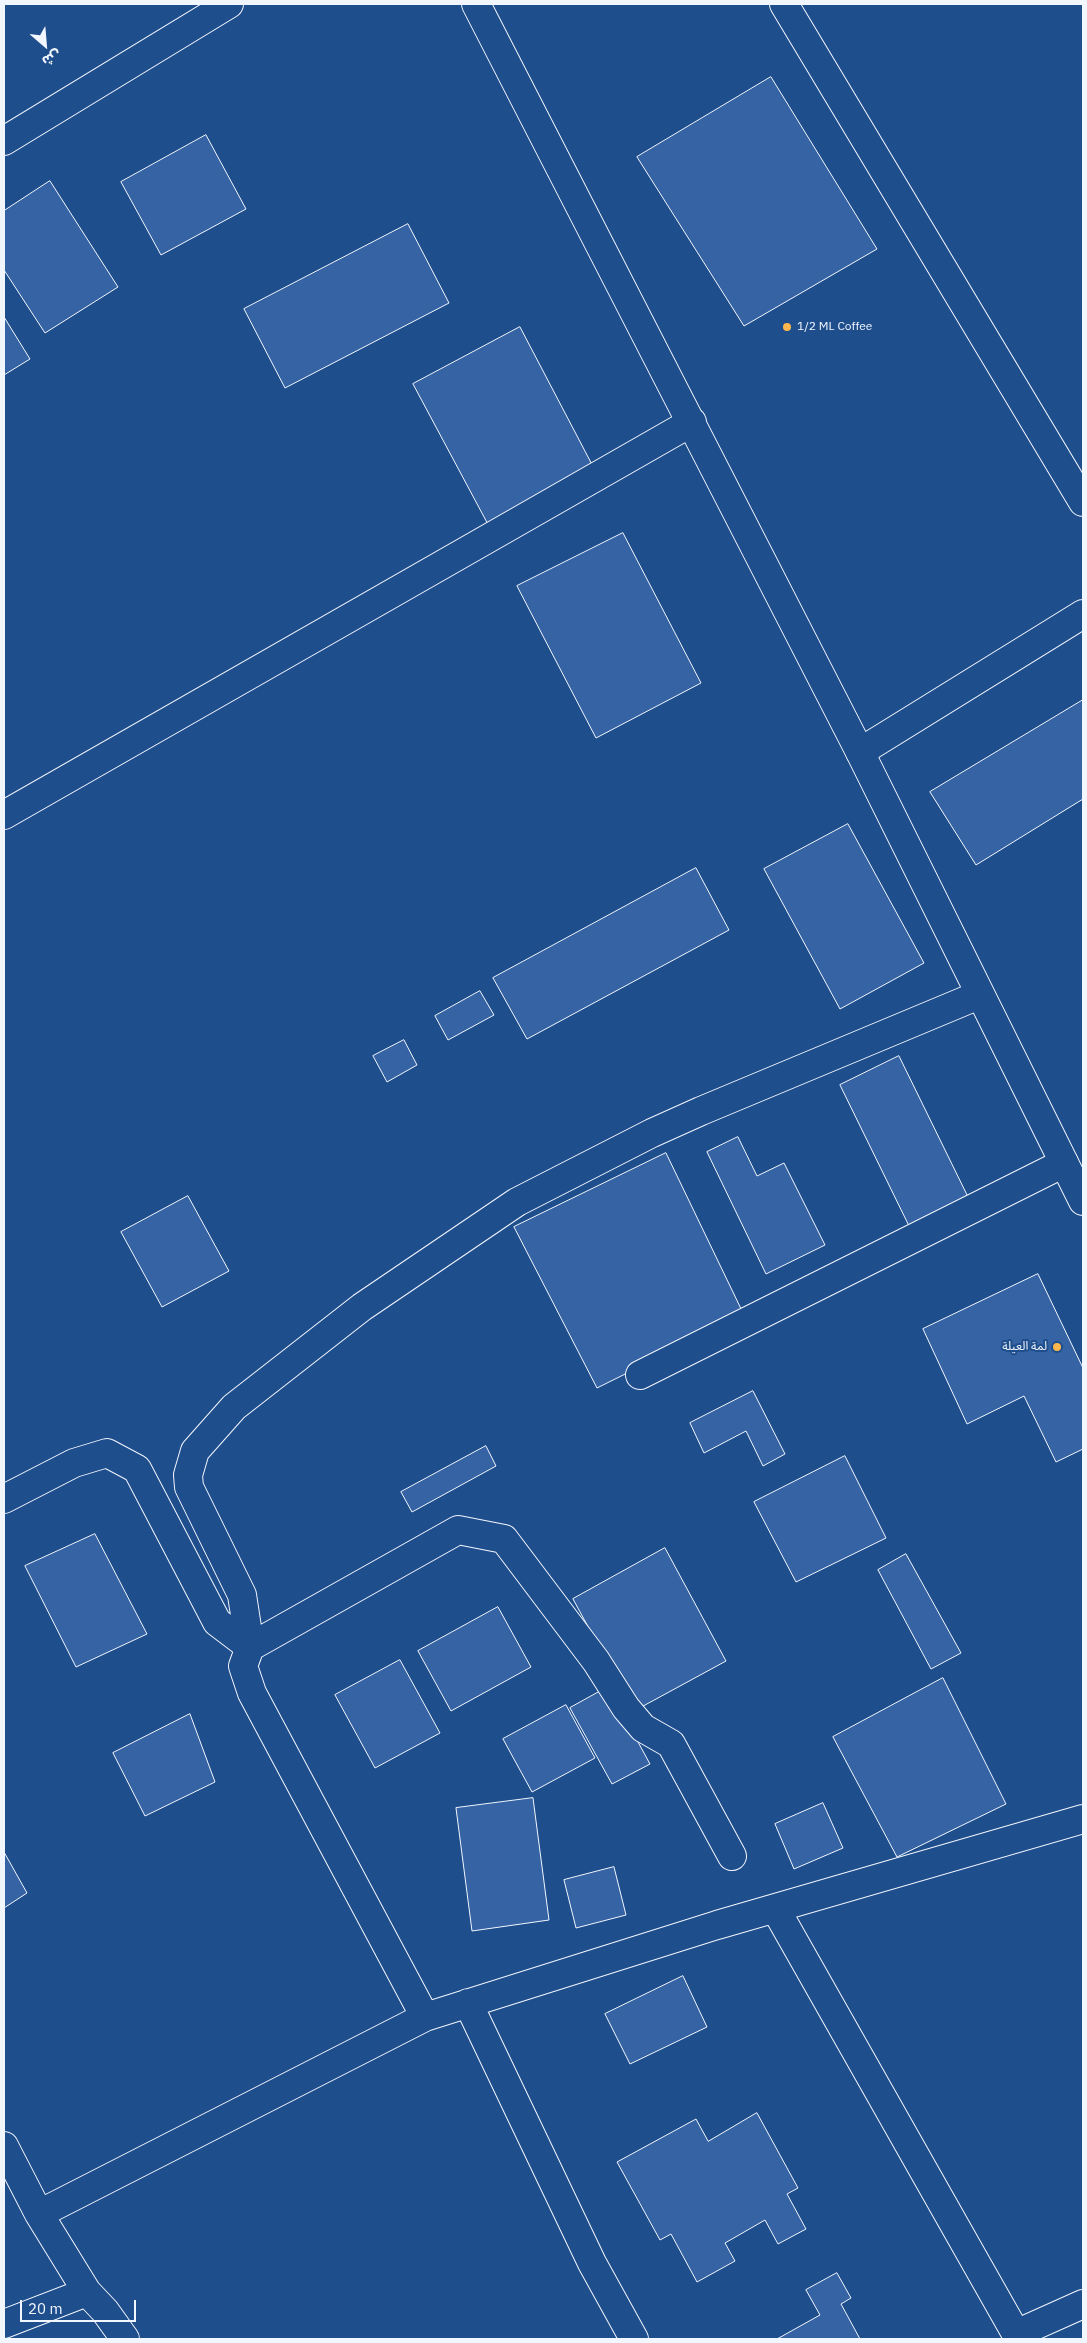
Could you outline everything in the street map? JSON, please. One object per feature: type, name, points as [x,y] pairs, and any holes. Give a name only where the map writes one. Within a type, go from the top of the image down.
[{"type":"street","points":[[4,141],[229,4]]},
{"type":"street","points":[[476,4],[860,752],[979,995],[1083,1201]]},
{"type":"street","points":[[784,4],[1083,502]]},
{"type":"street","points":[[4,815],[692,422]]},
{"type":"street","points":[[860,752],[1083,614]]},
{"type":"street","points":[[425,2017],[252,1694],[243,1666],[250,1646],[242,1595],[189,1487],[188,1475],[196,1451],[234,1407],[362,1307],[517,1202],[600,1159],[693,1115],[979,995]]},
{"type":"street","points":[[640,1375],[1064,1163]]},
{"type":"street","points":[[4,1500],[74,1463],[107,1453],[137,1469],[217,1622],[250,1646]]},
{"type":"street","points":[[250,1646],[458,1530],[504,1539],[596,1661],[626,1708],[643,1728],[671,1744],[732,1856]]},
{"type":"street","points":[[39,2214],[425,2017],[775,1908],[1083,1819]]},
{"type":"street","points":[[775,1908],[1018,2337],[1083,2304]]},
{"type":"street","points":[[468,2003],[592,2263],[634,2339]]},
{"type":"street","points":[[4,2146],[39,2214],[87,2292],[106,2311],[125,2339]]},
{"type":"street","points":[[4,2324],[87,2292]]},
{"type":"building","points":[[771,77],[877,249],[744,326],[637,157]]},
{"type":"building","points":[[206,135],[246,209],[161,255],[121,182]]},
{"type":"building","points":[[50,181],[118,287],[45,333],[4,270],[4,211]]},
{"type":"building","points":[[408,224],[449,303],[285,388],[244,309]]},
{"type":"building","points":[[4,317],[30,359],[4,375]]},
{"type":"building","points":[[520,327],[598,476],[491,530],[413,384]]},
{"type":"building","points":[[623,533],[701,683],[596,738],[517,586]]},
{"type":"building","points":[[1083,700],[1083,799],[976,865],[930,792]]},
{"type":"building","points":[[848,824],[924,963],[840,1009],[764,869]]},
{"type":"building","points":[[696,868],[729,930],[527,1039],[493,978]]},
{"type":"building","points":[[480,991],[494,1015],[448,1040],[435,1016]]},
{"type":"building","points":[[404,1040],[417,1065],[387,1082],[373,1056]]},
{"type":"building","points":[[899,1056],[970,1201],[911,1230],[840,1085]]},
{"type":"building","points":[[738,1137],[757,1176],[784,1163],[825,1245],[766,1274],[707,1152]]},
{"type":"building","points":[[666,1153],[744,1315],[597,1388],[514,1227]]},
{"type":"building","points":[[188,1196],[229,1271],[162,1307],[121,1232]]},
{"type":"building","points":[[1038,1274],[1083,1368],[1083,1449],[1056,1462],[1024,1396],[967,1424],[923,1329]]},
{"type":"building","points":[[753,1391],[785,1454],[763,1466],[746,1431],[704,1453],[690,1423]]},
{"type":"building","points":[[486,1446],[496,1466],[412,1512],[401,1492]]},
{"type":"building","points":[[845,1456],[886,1538],[796,1582],[754,1502]]},
{"type":"building","points":[[95,1534],[147,1634],[76,1667],[25,1566]]},
{"type":"building","points":[[665,1548],[726,1661],[634,1711],[573,1599]]},
{"type":"building","points":[[906,1554],[961,1653],[931,1669],[878,1570]]},
{"type":"building","points":[[498,1607],[531,1667],[451,1711],[418,1651]]},
{"type":"building","points":[[400,1660],[440,1733],[375,1768],[335,1695]]},
{"type":"building","points":[[943,1678],[1006,1804],[897,1857],[833,1737]]},
{"type":"building","points":[[608,1687],[650,1764],[612,1784],[570,1708]]},
{"type":"building","points":[[566,1705],[595,1758],[532,1792],[503,1739]]},
{"type":"building","points":[[190,1714],[215,1782],[145,1816],[113,1753]]},
{"type":"building","points":[[533,1798],[549,1920],[472,1931],[456,1808]]},
{"type":"building","points":[[823,1803],[843,1848],[794,1869],[775,1824]]},
{"type":"building","points":[[4,1852],[27,1893],[4,1908]]},
{"type":"building","points":[[614,1867],[626,1915],[576,1928],[564,1880]]},
{"type":"building","points":[[683,1976],[707,2027],[630,2064],[605,2014]]},
{"type":"building","points":[[757,2113],[798,2188],[787,2194],[806,2229],[778,2244],[765,2220],[725,2243],[735,2261],[697,2282],[671,2234],[660,2240],[617,2162],[696,2119],[708,2141]]},
{"type":"building","points":[[837,2273],[851,2298],[841,2304],[860,2339],[777,2339],[820,2315],[806,2290]]},
{"type":"place","name":"1/2 ML Coffee","points":[[787,327]]},
{"type":"place","name":"لمة العيلة","points":[[1057,1347]]}]
